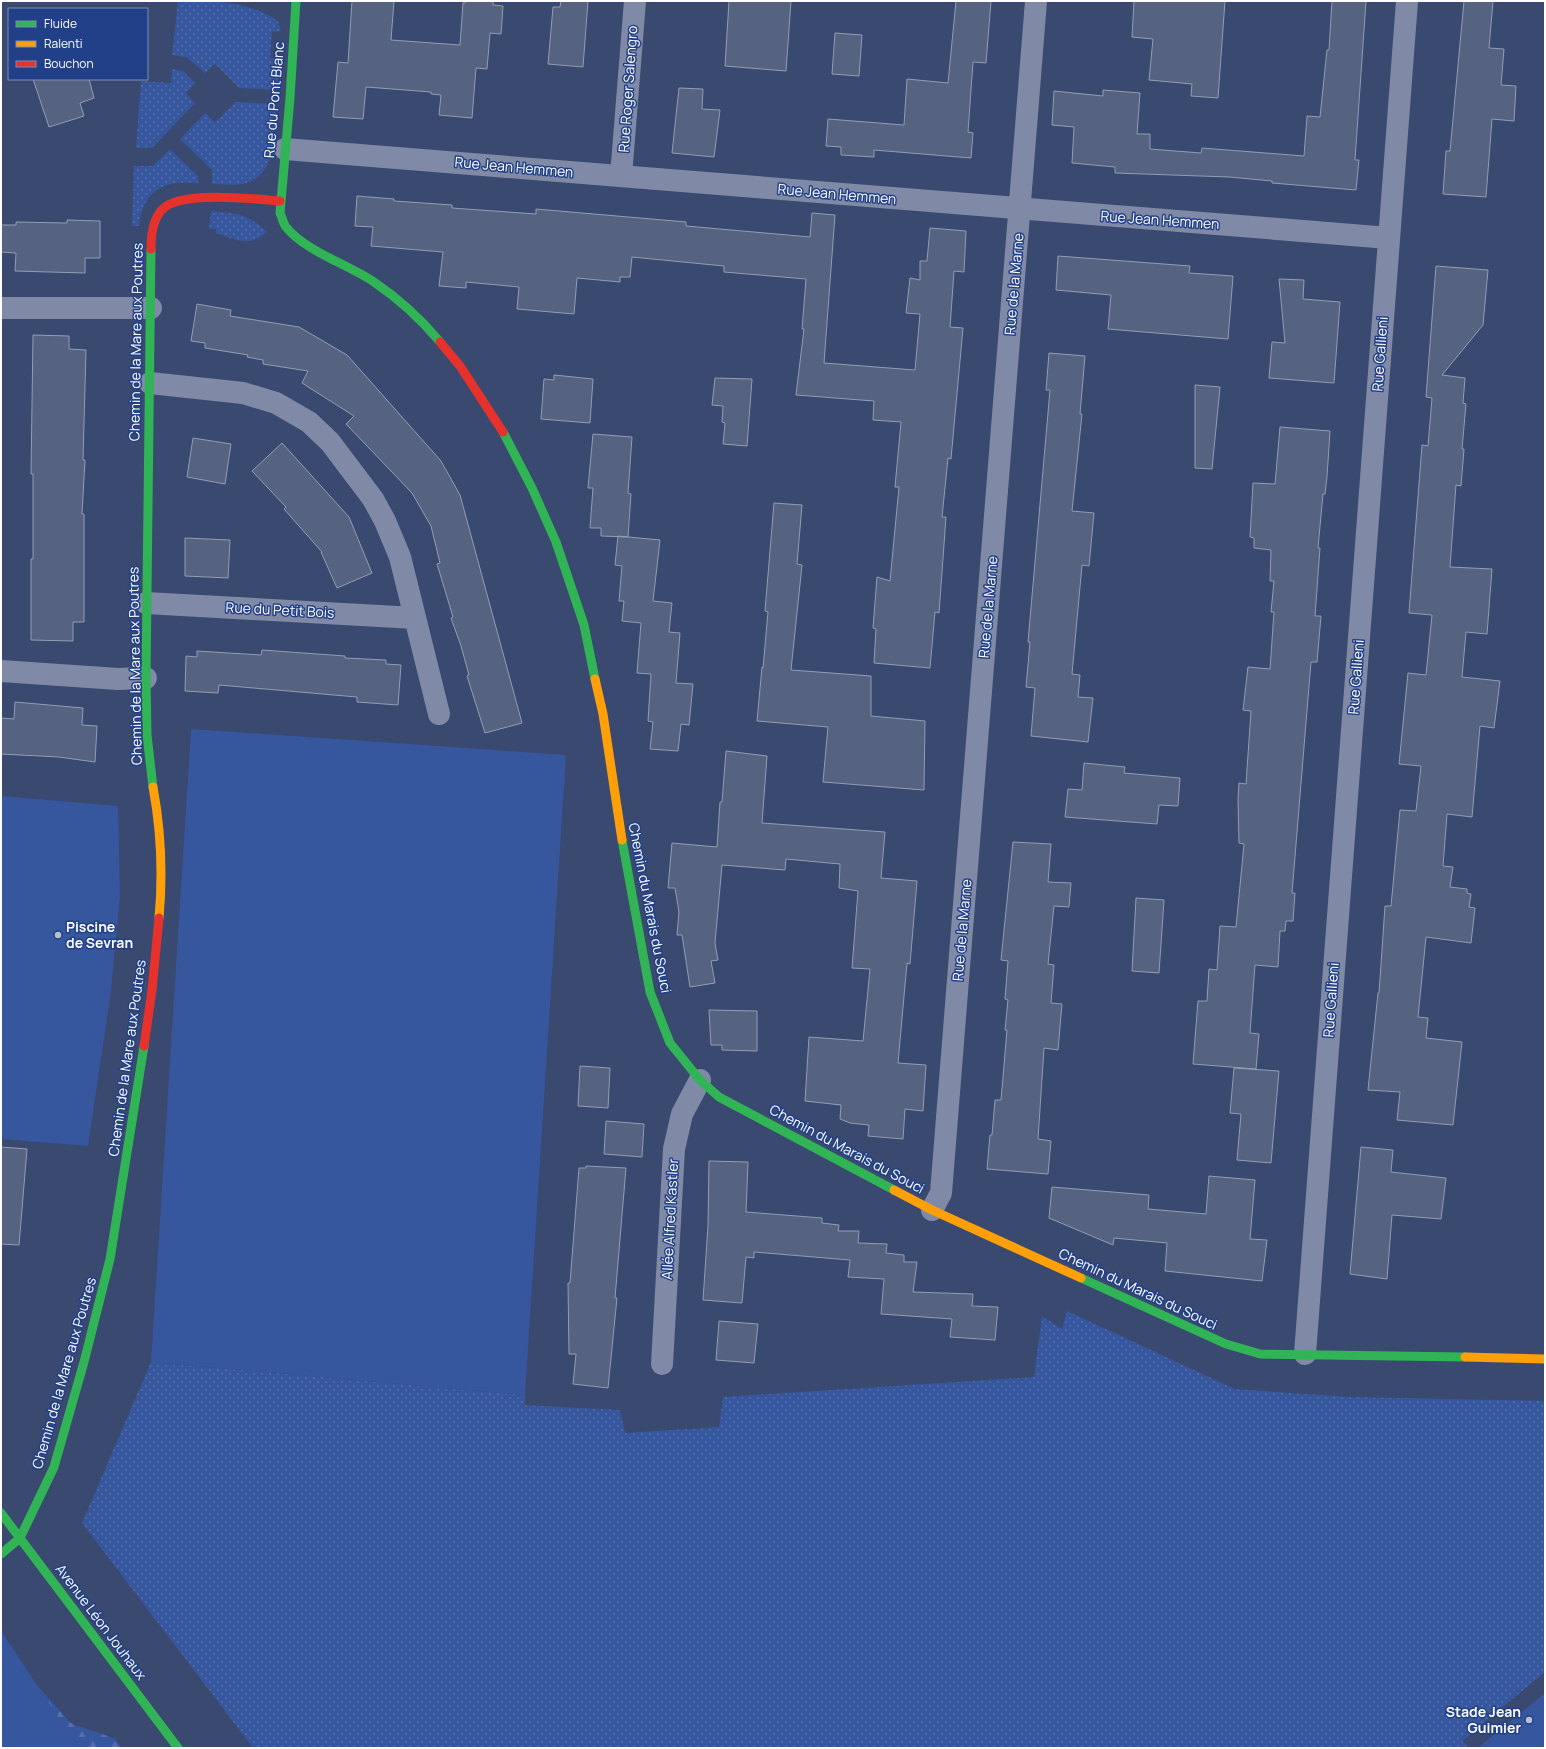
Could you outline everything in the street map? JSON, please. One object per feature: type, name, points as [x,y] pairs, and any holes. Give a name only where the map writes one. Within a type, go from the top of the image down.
[{"type":"street","name":"Rue du Pont Blanc","points":[[280,201],[290,98],[296,1]]},
{"type":"street","name":"Rue Roger Salengro","points":[[621,176],[635,1]]},
{"type":"street","name":"Rue de la Marne","points":[[932,1210],[941,1193],[1036,1]]},
{"type":"street","name":"Rue Gallieni","points":[[1305,1354],[1407,1]]},
{"type":"street","name":"Rue Jean Hemmen","points":[[285,149],[1389,238]]},
{"type":"street","name":"Chemin de la Mare aux Poutres","points":[[20,1538],[54,1467],[108,1266],[142,1064],[152,990],[160,890],[159,820],[152,783],[148,742],[146,678],[151,237],[155,219],[165,206],[176,201],[204,198],[280,201]]},
{"type":"street","name":"Chemin du Marais du Souci","points":[[280,201],[280,214],[285,226],[296,236],[308,245],[374,282],[404,304],[433,334],[460,366],[482,397],[504,434],[532,488],[556,542],[584,625],[604,714],[622,842],[650,992],[670,1043],[700,1080],[719,1097],[932,1210],[1226,1344],[1260,1354],[1545,1359]]},
{"type":"street","points":[[1,308],[151,308]]},
{"type":"street","points":[[150,383],[243,393],[276,403],[309,422],[330,442],[373,500],[385,521],[400,557],[439,714]]},
{"type":"street","name":"Rue du Petit Bois","points":[[146,603],[415,618]]},
{"type":"street","points":[[1,671],[118,679],[146,678]]},
{"type":"street","name":"Allée Alfred Kastler","points":[[662,1364],[674,1149],[682,1114],[700,1080]]},
{"type":"street","name":"Avenue Léon Jouhaux","points":[[1,1513],[178,1748]]},
{"type":"street","points":[[1,1554],[20,1538]]},
{"type":"green space","points":[[178,1],[205,1],[242,5],[266,14],[278,21],[281,31],[272,32],[270,58],[279,59],[277,90],[239,88],[215,64],[205,73],[186,57],[172,55]]},
{"type":"green space","points":[[172,69],[183,71],[195,83],[186,93],[195,103],[152,148],[136,148],[141,81],[171,83]]},
{"type":"green space","points":[[236,102],[276,104],[272,152],[263,172],[254,180],[239,185],[212,184],[212,170],[180,139],[205,113],[215,122]]},
{"type":"green space","points":[[170,149],[198,176],[198,183],[175,183],[157,190],[150,196],[145,204],[141,214],[139,226],[132,226],[134,166],[153,166]]},
{"type":"green space","points":[[211,211],[228,213],[247,218],[267,232],[254,240],[248,241],[236,240],[216,233],[216,229],[209,229]]},
{"type":"green space","points":[[191,729],[566,755],[525,1395],[151,1362]]},
{"type":"green space","name":"Piscine de Sevran","points":[[1,796],[118,806],[120,895],[111,991],[88,1146],[1,1139]]},
{"type":"green space","points":[[1067,1311],[1235,1389],[1350,1397],[1545,1401],[1545,1672],[1462,1741],[1467,1745],[1466,1748],[253,1748],[82,1523],[151,1362],[525,1395],[525,1405],[620,1410],[625,1433],[719,1427],[723,1397],[1034,1377],[1042,1316],[1062,1329]]},
{"type":"green space","points":[[1,1631],[35,1683],[72,1724],[114,1738],[122,1748],[1,1748]]},
{"type":"green space","points":[[1,1631],[79,1748],[1,1748]]},
{"type":"green space","name":"Stade Jean Guimier","points":[[1545,1693],[1545,1748],[1479,1748],[1479,1747]]},
{"type":"building","points":[[352,1],[394,1],[391,40],[460,45],[463,3],[465,3],[465,1],[493,1],[493,5],[503,6],[501,34],[490,33],[487,69],[476,68],[472,118],[439,115],[441,95],[431,94],[431,92],[366,87],[363,119],[333,117],[338,62],[348,63]]},
{"type":"building","points":[[561,1],[588,1],[583,67],[548,64],[553,7],[560,7]]},
{"type":"building","points":[[729,1],[791,1],[786,71],[725,66]]},
{"type":"building","points":[[956,1],[991,1],[986,63],[973,62],[968,132],[973,133],[971,158],[874,150],[874,157],[841,155],[841,147],[826,146],[828,119],[904,125],[907,79],[948,83]]},
{"type":"building","points":[[1134,1],[1225,1],[1218,98],[1191,96],[1192,84],[1149,80],[1153,39],[1132,37]]},
{"type":"building","points":[[1332,1],[1366,1],[1355,160],[1359,160],[1356,190],[1272,183],[1272,181],[1229,177],[1115,173],[1115,167],[1072,163],[1074,127],[1052,125],[1054,91],[1103,96],[1103,90],[1140,93],[1137,134],[1150,134],[1150,149],[1201,153],[1202,148],[1304,156],[1307,116],[1320,117],[1327,50],[1329,50]]},
{"type":"building","points":[[1464,1],[1493,1],[1489,48],[1504,49],[1501,85],[1516,86],[1514,121],[1492,119],[1486,197],[1443,194],[1446,151],[1450,151]]},
{"type":"building","points":[[835,33],[862,35],[859,76],[832,74]]},
{"type":"building","points":[[33,80],[89,80],[94,98],[80,103],[84,116],[49,127]]},
{"type":"building","points":[[679,88],[703,89],[702,109],[720,110],[714,157],[672,153]]},
{"type":"building","points":[[357,196],[394,199],[394,201],[452,205],[452,208],[536,214],[536,209],[686,222],[686,226],[810,237],[812,213],[835,215],[824,363],[915,370],[920,314],[906,313],[910,278],[920,280],[920,261],[927,261],[930,228],[966,231],[964,272],[954,271],[950,327],[963,328],[951,459],[948,458],[942,517],[946,517],[939,613],[935,612],[930,668],[874,663],[876,629],[873,628],[877,577],[890,581],[899,487],[895,487],[901,422],[873,420],[874,401],[796,395],[804,329],[802,329],[806,279],[724,272],[724,266],[632,257],[630,277],[620,277],[620,282],[577,278],[574,314],[517,309],[519,287],[466,282],[466,288],[439,286],[443,252],[371,246],[373,227],[355,226]]},
{"type":"building","points":[[67,220],[100,221],[100,258],[85,258],[85,273],[15,271],[16,253],[1,252],[1,225],[16,225],[16,222],[67,223]]},
{"type":"building","points":[[1058,256],[1190,266],[1189,273],[1233,276],[1228,339],[1108,329],[1111,295],[1056,290]]},
{"type":"building","points":[[1436,266],[1488,270],[1483,325],[1442,375],[1465,378],[1463,403],[1466,404],[1462,449],[1464,449],[1461,486],[1456,485],[1450,567],[1492,569],[1487,634],[1466,632],[1462,677],[1500,681],[1494,728],[1480,726],[1472,817],[1447,814],[1443,866],[1453,867],[1450,887],[1467,889],[1467,893],[1471,894],[1469,907],[1475,908],[1471,943],[1426,937],[1418,1017],[1428,1018],[1426,1038],[1462,1042],[1453,1125],[1397,1120],[1400,1092],[1368,1090],[1379,993],[1385,906],[1391,906],[1400,810],[1416,811],[1421,766],[1399,764],[1408,673],[1426,675],[1432,615],[1409,613],[1422,445],[1428,446],[1432,398],[1426,397]]},
{"type":"building","points":[[1279,279],[1304,280],[1303,299],[1340,302],[1334,383],[1269,378],[1272,342],[1285,343]]},
{"type":"building","points":[[197,304],[231,310],[230,316],[299,327],[347,355],[441,461],[460,495],[522,723],[485,733],[467,676],[469,675],[461,646],[451,618],[453,617],[437,564],[440,563],[431,526],[412,493],[346,424],[354,416],[302,383],[308,371],[263,364],[263,360],[247,357],[248,355],[205,348],[205,343],[191,341]]},
{"type":"building","points":[[33,335],[69,336],[69,349],[86,350],[83,460],[85,460],[82,514],[84,514],[84,622],[73,622],[73,641],[31,640],[31,559],[33,559],[33,474],[31,474]]},
{"type":"building","points":[[1049,353],[1085,356],[1080,414],[1082,414],[1072,511],[1094,513],[1089,566],[1082,565],[1072,674],[1080,675],[1078,697],[1093,698],[1088,742],[1031,736],[1035,688],[1026,687],[1030,642],[1028,642],[1050,390],[1046,390]]},
{"type":"building","points":[[554,375],[593,379],[590,423],[541,419],[544,379],[554,380]]},
{"type":"building","points":[[715,378],[752,379],[747,446],[723,444],[725,423],[722,422],[723,406],[712,405]]},
{"type":"building","points":[[1195,385],[1220,387],[1212,469],[1195,468]]},
{"type":"building","points":[[1280,427],[1330,431],[1327,477],[1325,494],[1323,494],[1318,548],[1320,548],[1315,616],[1321,616],[1317,662],[1311,662],[1292,893],[1295,893],[1293,921],[1286,921],[1285,931],[1280,931],[1278,967],[1255,965],[1250,1033],[1259,1034],[1256,1069],[1193,1064],[1198,1001],[1207,1001],[1209,969],[1217,970],[1220,926],[1236,927],[1244,844],[1239,843],[1239,783],[1246,784],[1251,711],[1243,710],[1248,667],[1270,669],[1274,612],[1271,612],[1274,581],[1270,581],[1271,550],[1254,548],[1254,538],[1250,537],[1253,483],[1275,484]]},
{"type":"building","points":[[593,434],[632,437],[628,493],[631,494],[628,537],[601,536],[601,528],[590,528],[593,488],[588,488]]},
{"type":"building","points":[[193,438],[231,444],[225,484],[187,477]]},
{"type":"building","points":[[282,443],[349,517],[372,573],[337,588],[322,552],[284,509],[286,507],[252,471]]},
{"type":"building","points":[[774,503],[802,505],[797,564],[802,565],[791,670],[871,676],[871,716],[925,721],[924,790],[823,782],[828,727],[757,721],[768,612],[765,611]]},
{"type":"building","points":[[618,536],[660,540],[653,601],[672,603],[669,632],[680,633],[676,683],[693,684],[689,725],[681,724],[678,751],[650,749],[653,722],[648,721],[651,674],[637,673],[641,623],[622,621],[624,601],[619,601],[622,566],[615,565]]},
{"type":"building","points":[[185,538],[230,540],[228,578],[185,576]]},
{"type":"building","points":[[262,650],[345,656],[345,658],[386,660],[386,664],[401,665],[398,705],[357,702],[357,697],[219,685],[218,693],[185,691],[186,656],[197,657],[197,651],[261,655]]},
{"type":"building","points":[[15,702],[83,708],[82,725],[97,726],[95,762],[59,757],[1,754],[1,718],[14,719]]},
{"type":"building","points":[[726,751],[767,756],[762,823],[885,832],[881,878],[917,881],[910,964],[907,963],[898,1063],[926,1065],[923,1111],[905,1109],[903,1139],[868,1136],[869,1125],[850,1123],[840,1119],[841,1105],[805,1101],[809,1037],[863,1041],[870,969],[852,968],[858,891],[839,888],[840,864],[786,859],[785,870],[722,865],[715,943],[718,960],[711,961],[715,983],[690,987],[682,935],[677,935],[679,912],[675,888],[668,888],[672,843],[717,847],[720,802],[722,802]]},
{"type":"building","points":[[1084,763],[1125,767],[1124,773],[1180,778],[1178,806],[1159,805],[1157,824],[1065,817],[1068,789],[1082,790]]},
{"type":"building","points":[[1013,842],[1051,844],[1048,882],[1071,883],[1069,907],[1054,906],[1048,964],[1054,965],[1051,1003],[1062,1004],[1058,1050],[1044,1048],[1038,1139],[1051,1141],[1048,1174],[987,1169],[995,1100],[1001,1100],[1007,1030],[1005,1030],[1008,1000],[1005,999],[1008,961],[1001,960]]},
{"type":"building","points":[[1136,898],[1164,900],[1159,973],[1132,971]]},
{"type":"building","points":[[709,1010],[757,1011],[757,1051],[722,1050],[722,1045],[711,1045]]},
{"type":"building","points":[[580,1066],[610,1068],[608,1108],[578,1106]]},
{"type":"building","points":[[1234,1068],[1279,1071],[1271,1163],[1237,1160],[1241,1114],[1230,1113]]},
{"type":"building","points":[[606,1121],[644,1124],[642,1157],[604,1154]]},
{"type":"building","points":[[1,1147],[27,1149],[19,1245],[1,1244]]},
{"type":"building","points":[[1361,1147],[1393,1150],[1391,1172],[1446,1178],[1441,1219],[1392,1215],[1387,1279],[1350,1274]]},
{"type":"building","points":[[709,1161],[748,1162],[746,1212],[822,1218],[822,1223],[839,1225],[838,1231],[859,1231],[858,1243],[887,1244],[886,1253],[904,1255],[904,1262],[917,1262],[913,1292],[973,1294],[972,1306],[998,1307],[995,1340],[950,1337],[952,1319],[881,1314],[884,1279],[848,1277],[850,1260],[754,1252],[754,1258],[746,1257],[742,1303],[703,1300],[708,1226]]},
{"type":"building","points":[[586,1166],[626,1168],[615,1298],[617,1298],[608,1388],[573,1384],[576,1354],[569,1354],[568,1283],[570,1283],[579,1168],[586,1168]]},
{"type":"building","points":[[1209,1176],[1255,1180],[1250,1239],[1267,1240],[1262,1281],[1165,1271],[1167,1243],[1114,1238],[1113,1245],[1049,1218],[1052,1187],[1149,1195],[1148,1209],[1206,1214]]},
{"type":"building","points":[[719,1321],[758,1324],[754,1363],[716,1360]]},
{"type":"traffic: fast","points":[[296,1],[290,98],[280,213],[284,224],[294,236],[304,243],[364,276],[392,295],[425,325],[440,342]]},
{"type":"traffic: fast","points":[[151,249],[146,678],[147,735],[153,787]]},
{"type":"traffic: fast","points":[[503,432],[532,488],[556,542],[584,625],[595,679]]},
{"type":"traffic: fast","points":[[622,840],[650,992],[670,1043],[700,1080],[719,1097],[894,1190]]},
{"type":"traffic: fast","points":[[1,1554],[20,1538],[54,1467],[84,1362],[110,1259],[144,1046]]},
{"type":"traffic: fast","points":[[1081,1278],[1226,1344],[1260,1354],[1465,1357]]},
{"type":"traffic: fast","points":[[1,1513],[178,1748]]},
{"type":"traffic: slow","points":[[595,679],[603,714],[622,840]]},
{"type":"traffic: slow","points":[[153,787],[158,819],[160,852],[161,885],[159,918]]},
{"type":"traffic: slow","points":[[894,1190],[932,1210],[1081,1278]]},
{"type":"traffic: slow","points":[[1465,1357],[1545,1359]]},
{"type":"traffic: jam","points":[[151,249],[152,232],[158,215],[165,207],[175,202],[188,199],[221,197],[280,201]]},
{"type":"traffic: jam","points":[[440,342],[460,366],[503,432]]},
{"type":"traffic: jam","points":[[144,1046],[152,990],[159,918]]},
{"type":"place","name":"Piscine de Sevran","points":[[58,935]]},
{"type":"place","name":"Stade Jean Guimier","points":[[1529,1720]]}]
